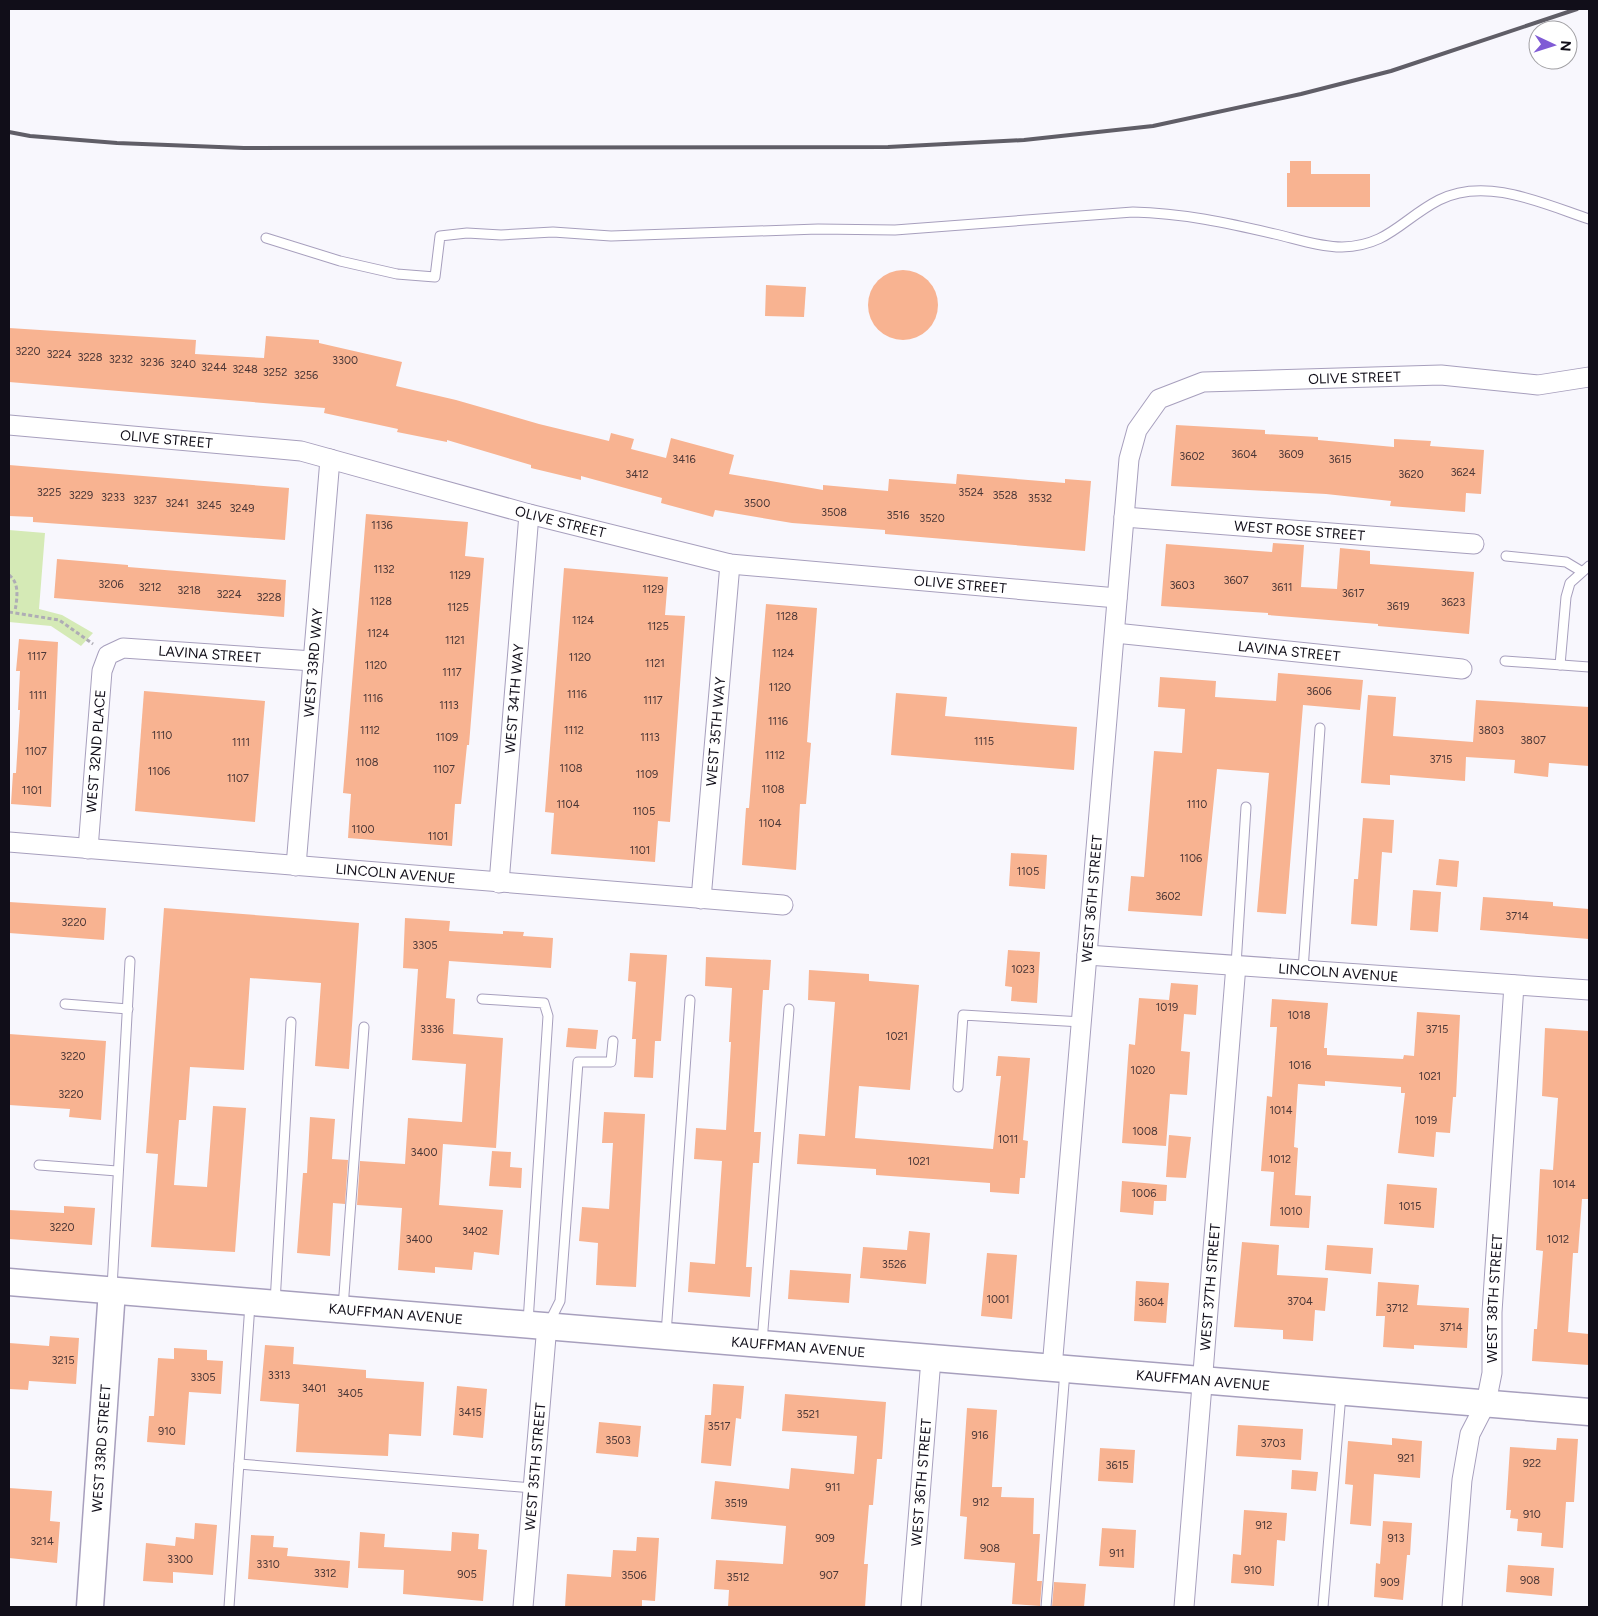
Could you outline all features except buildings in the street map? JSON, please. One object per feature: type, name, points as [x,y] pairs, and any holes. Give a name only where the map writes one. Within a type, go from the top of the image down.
[{"type":"street","name":"OLIVE STREET","points":[[1137,430],[1159,399],[1203,382],[1441,376],[1538,384],[1589,377]]},
{"type":"street","name":"OLIVE STREET","points":[[9,425],[301,451],[529,514],[730,564],[1117,598]]},
{"type":"street","name":"WEST 36TH STREET","points":[[1059,1369],[1087,955],[1129,459],[1137,430]]},
{"type":"street","name":"WEST 33RD WAY","points":[[296,866],[330,458]]},
{"type":"street","name":"WEST 34TH WAY","points":[[499,883],[529,514]]},
{"type":"street","name":"WEST ROSE STREET","points":[[1124,517],[1474,544]]},
{"type":"street","name":"WEST 35TH WAY","points":[[701,899],[730,564]]},
{"type":"street","name":"LAVINA STREET","points":[[1114,633],[1462,669]]},
{"type":"street","name":"LAVINA STREET","points":[[108,655],[123,648],[313,661]]},
{"type":"street","name":"WEST 32ND PLACE","points":[[88,849],[102,671],[108,655]]},
{"type":"street","name":"LINCOLN AVENUE","points":[[9,842],[783,905]]},
{"type":"street","name":"LINCOLN AVENUE","points":[[1087,955],[1589,990]]},
{"type":"street","name":"WEST 37TH STREET","points":[[1184,1607],[1236,965]]},
{"type":"street","name":"WEST 38TH STREET","points":[[1452,1607],[1462,1480],[1470,1434],[1486,1403],[1492,1373],[1492,1312],[1514,985]]},
{"type":"street","name":"KAUFFMAN AVENUE","points":[[9,1282],[666,1334],[1059,1369],[1589,1412]]},
{"type":"street","name":"WEST 33RD STREET","points":[[90,1607],[112,1290]]},
{"type":"street","name":"WEST 35TH STREET","points":[[523,1607],[533,1488],[538,1325]]},
{"type":"street","name":"WEST 36TH STREET","points":[[911,1607],[932,1358]]},
{"type":"lane","points":[[266,238],[340,261],[396,274],[435,277],[440,236],[467,233],[500,235],[553,232],[611,236],[818,229],[895,230],[1133,212],[1202,218],[1314,244],[1340,247],[1362,246],[1379,240],[1440,199],[1476,191],[1509,194],[1589,219]]},
{"type":"lane","points":[[1506,556],[1566,562],[1581,571]]},
{"type":"lane","points":[[1560,665],[1566,597],[1570,583],[1581,571],[1589,566]]},
{"type":"lane","points":[[1504,661],[1589,667]]},
{"type":"lane","points":[[1303,970],[1320,728]]},
{"type":"lane","points":[[1236,965],[1246,807]]},
{"type":"lane","points":[[112,1290],[130,961]]},
{"type":"lane","points":[[482,999],[544,1003],[548,1016],[538,1325]]},
{"type":"lane","points":[[666,1334],[690,1000]]},
{"type":"lane","points":[[64,1004],[128,1009]]},
{"type":"lane","points":[[762,1343],[789,1009]]},
{"type":"lane","points":[[958,1087],[964,1015],[1082,1022]]},
{"type":"lane","points":[[275,1303],[291,1022]]},
{"type":"lane","points":[[343,1308],[364,1028]]},
{"type":"lane","points":[[538,1325],[560,1301],[578,1062],[611,1062],[613,1041]]},
{"type":"lane","points":[[39,1165],[117,1172]]},
{"type":"lane","points":[[229,1607],[250,1301]]},
{"type":"lane","points":[[1046,1607],[1059,1369]]},
{"type":"lane","points":[[1323,1607],[1342,1392]]},
{"type":"lane","points":[[239,1464],[533,1488]]},
{"type":"path","points":[[9,575],[12,577],[18,594],[15,611]]},
{"type":"path","points":[[9,612],[15,611],[59,620],[108,655]]},
{"type":"green space","points":[[9,530],[45,533],[39,609],[62,615],[93,633],[81,646],[51,626],[9,622]]},
{"type":"railway","points":[[9,132],[30,136],[117,143],[244,148],[888,147],[1024,140],[1153,126],[1301,94],[1391,71],[1577,9]]}]
